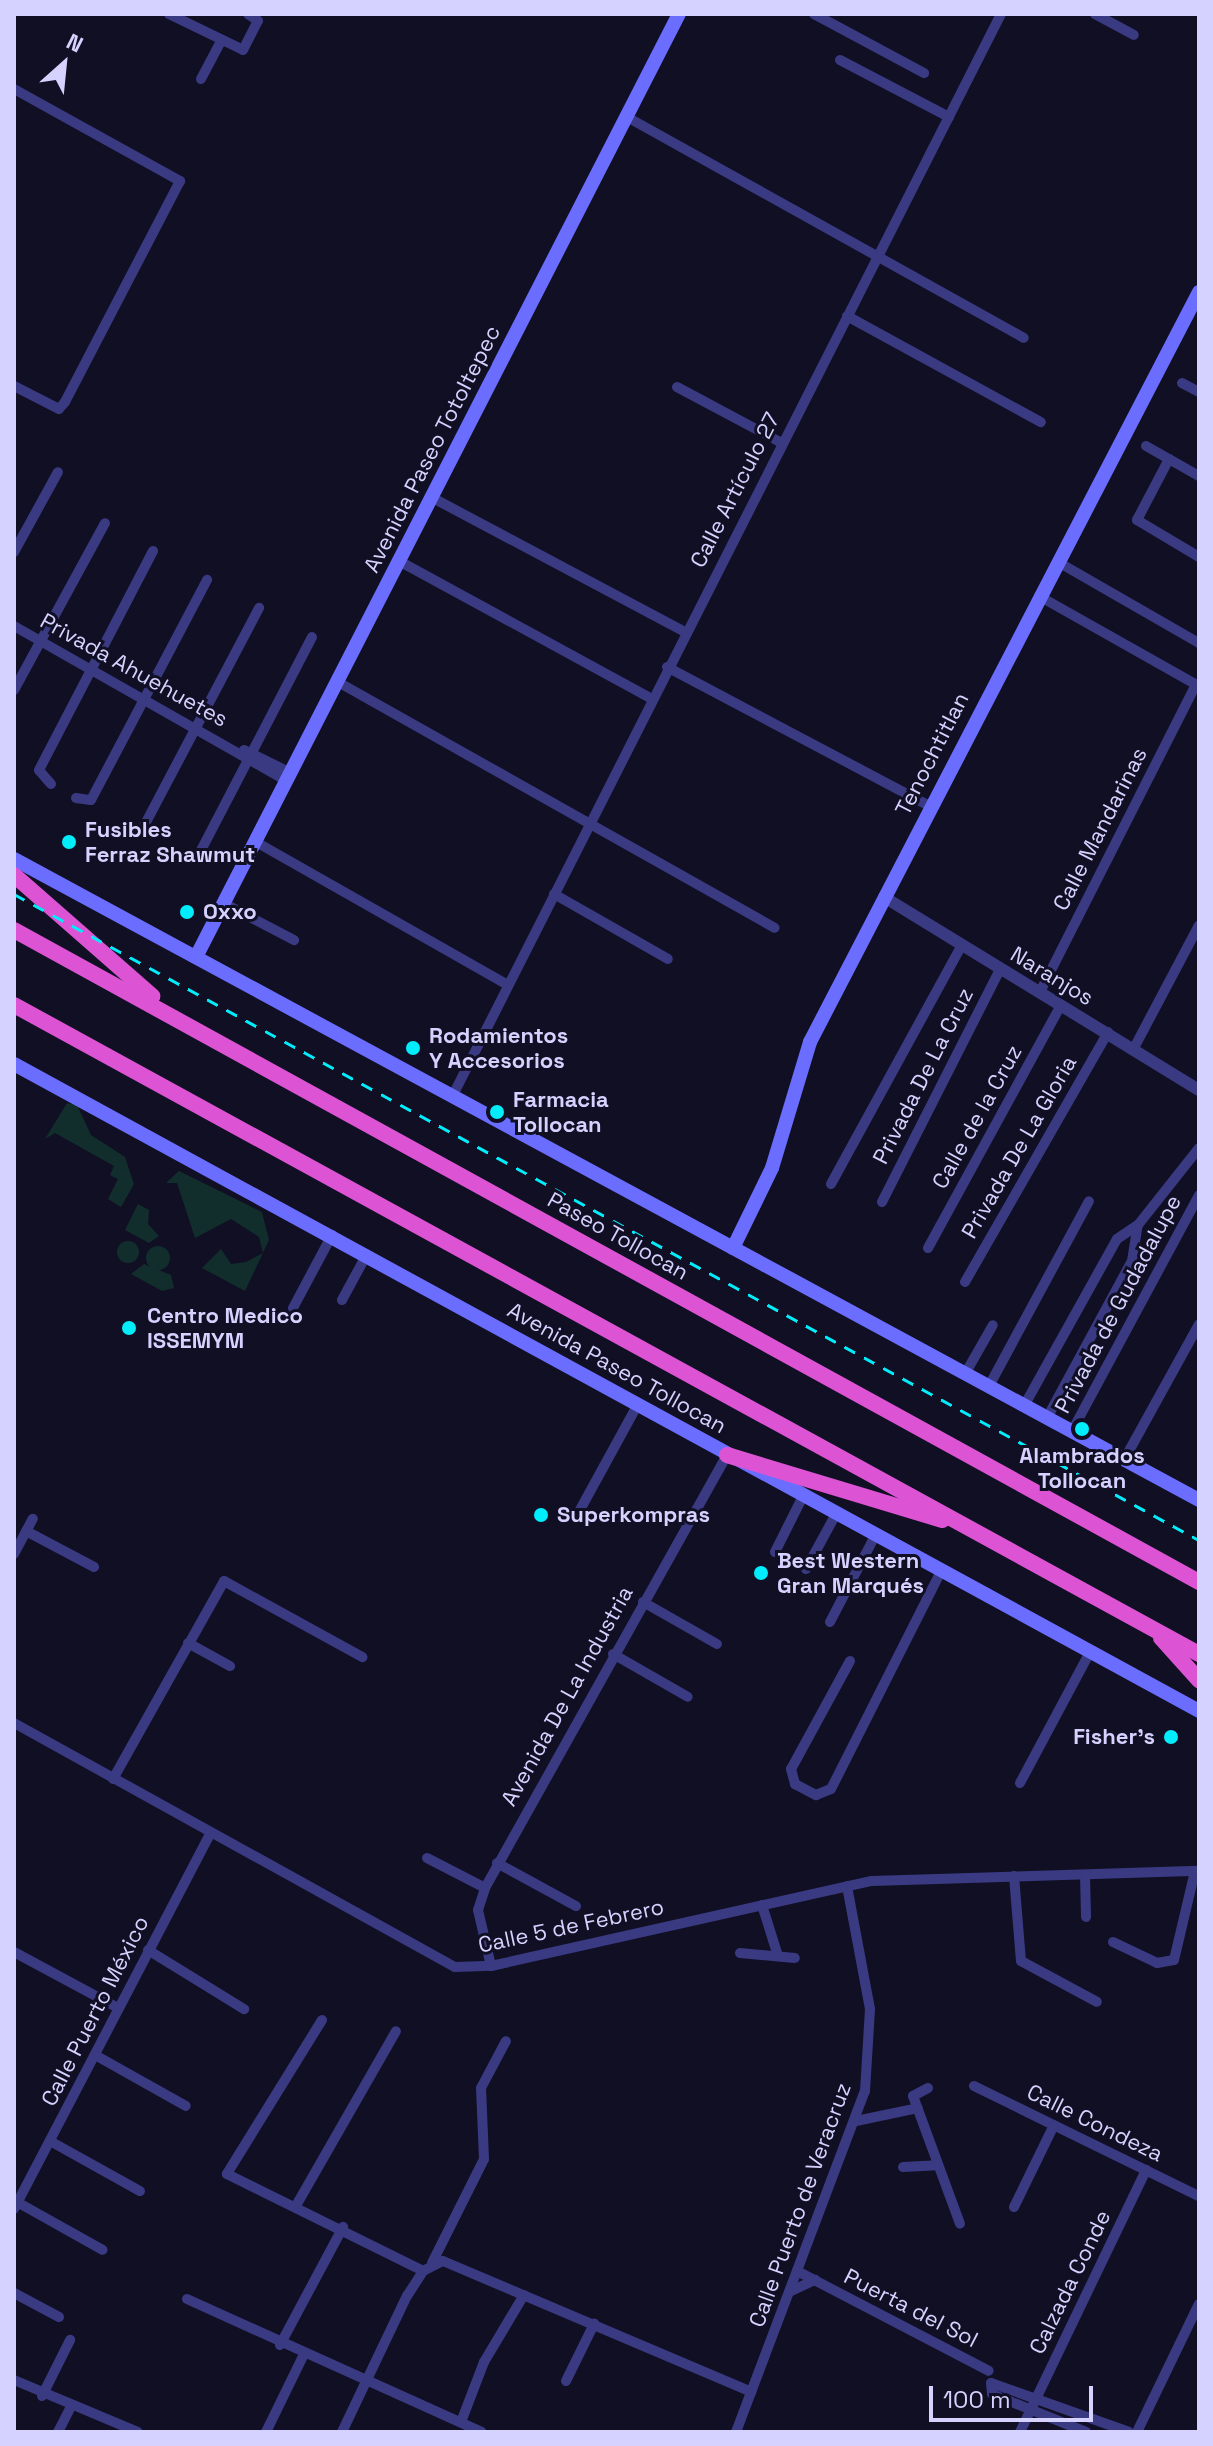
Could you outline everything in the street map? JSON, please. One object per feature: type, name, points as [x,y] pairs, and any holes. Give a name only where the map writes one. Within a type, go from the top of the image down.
[{"type":"highway","points":[[14,875],[195,1028]]},
{"type":"highway","name":"Paseo Tollocan","points":[[14,930],[1199,1582]]},
{"type":"highway","points":[[14,1005],[1199,1654]]},
{"type":"highway","points":[[727,1455],[978,1531]]},
{"type":"highway","points":[[1152,1627],[1199,1680]]},
{"type":"main road","name":"Avenida Paseo Totoltepec","points":[[196,957],[679,14]]},
{"type":"main road","name":"Tenochtitlan","points":[[733,1248],[772,1168],[810,1042],[929,806],[1199,292]]},
{"type":"main road","points":[[14,859],[1198,1498]]},
{"type":"main road","name":"Avenida Paseo Tollocan","points":[[14,1064],[367,1254],[727,1455],[1199,1711]]},
{"type":"street","points":[[169,14],[243,50],[258,21],[248,14]]},
{"type":"street","points":[[814,14],[924,73]]},
{"type":"street","name":"Calle Artículo 27","points":[[452,1097],[667,667],[1001,14]]},
{"type":"street","points":[[1095,14],[1134,35]]},
{"type":"street","points":[[201,79],[221,41]]},
{"type":"street","points":[[840,60],[949,117]]},
{"type":"street","points":[[14,89],[180,181],[65,402],[49,406],[14,386]]},
{"type":"street","points":[[627,117],[1024,338]]},
{"type":"street","points":[[847,316],[1041,422]]},
{"type":"street","points":[[1182,383],[1199,392]]},
{"type":"street","points":[[677,387],[782,443]]},
{"type":"street","points":[[1146,446],[1199,476]]},
{"type":"street","points":[[1169,459],[1137,520],[1199,557]]},
{"type":"street","points":[[14,552],[58,472]]},
{"type":"street","points":[[431,497],[685,632]]},
{"type":"street","points":[[14,690],[105,523]]},
{"type":"street","points":[[51,784],[39,770],[153,551]]},
{"type":"street","points":[[399,561],[652,699]]},
{"type":"street","points":[[1058,562],[1199,643]]},
{"type":"street","points":[[76,798],[91,800],[207,580]]},
{"type":"street","points":[[1039,596],[1197,685]]},
{"type":"street","points":[[143,828],[259,608]]},
{"type":"street","name":"Privada Ahuehuetes","points":[[14,626],[289,777]]},
{"type":"street","points":[[197,858],[312,637]]},
{"type":"street","points":[[667,667],[929,806]]},
{"type":"street","points":[[338,682],[775,928]]},
{"type":"street","name":"Calle Mandarinas","points":[[1040,992],[1197,685]]},
{"type":"street","points":[[256,842],[508,985]]},
{"type":"street","points":[[554,894],[668,959]]},
{"type":"street","name":"Naranjos","points":[[884,897],[1199,1090]]},
{"type":"street","points":[[225,904],[294,940]]},
{"type":"street","points":[[1134,1048],[1199,925]]},
{"type":"street","points":[[831,1184],[880,1103],[962,945]]},
{"type":"street","name":"Privada De La Cruz","points":[[882,1202],[1000,969]]},
{"type":"street","name":"Calle de la Cruz","points":[[928,1248],[1061,1005]]},
{"type":"street","name":"Privada De La Gloria","points":[[965,1282],[1108,1032]]},
{"type":"street","points":[[1024,1406],[1117,1239],[1138,1225],[1199,1148]]},
{"type":"street","name":"Privada de Gudadalupe","points":[[1072,1431],[1199,1195]]},
{"type":"street","points":[[989,1386],[1089,1201]]},
{"type":"street","points":[[1047,1418],[1132,1261],[1138,1225]]},
{"type":"street","points":[[293,1308],[332,1235]]},
{"type":"street","points":[[342,1300],[367,1254]]},
{"type":"street","points":[[1124,1460],[1199,1324]]},
{"type":"street","points":[[965,1374],[993,1325]]},
{"type":"street","points":[[575,1519],[638,1404]]},
{"type":"street","name":"Avenida De La Industria","points":[[491,1966],[478,1910],[485,1888],[613,1654],[727,1455]]},
{"type":"street","points":[[775,1552],[803,1496]]},
{"type":"street","points":[[806,1569],[836,1514]]},
{"type":"street","points":[[14,1554],[33,1519]]},
{"type":"street","points":[[26,1531],[94,1567]]},
{"type":"street","points":[[830,1622],[875,1536]]},
{"type":"street","points":[[850,1661],[791,1769],[795,1784],[816,1795],[831,1789],[941,1571]]},
{"type":"street","points":[[113,1779],[224,1581],[362,1657]]},
{"type":"street","points":[[643,1602],[717,1644]]},
{"type":"street","points":[[188,1643],[230,1666]]},
{"type":"street","points":[[1020,1783],[1090,1652]]},
{"type":"street","points":[[613,1654],[688,1697]]},
{"type":"street","name":"Calle 5 de Febrero","points":[[14,1723],[442,1963],[491,1966],[847,1886],[1014,1876],[1197,1871],[1177,1955],[1168,1964],[1113,1942]]},
{"type":"street","name":"Calle Puerto México","points":[[17,2199],[211,1832]]},
{"type":"street","points":[[427,1858],[485,1888]]},
{"type":"street","points":[[497,1863],[576,1906]]},
{"type":"street","points":[[1085,1875],[1086,1917]]},
{"type":"street","points":[[1014,1876],[1021,1961],[1097,2002]]},
{"type":"street","name":"Calle Puerto de Veracruz","points":[[736,2432],[856,2121],[871,2028],[847,1886]]},
{"type":"street","points":[[762,1905],[778,1956]]},
{"type":"street","points":[[148,1950],[244,2009]]},
{"type":"street","points":[[14,1952],[118,2008]]},
{"type":"street","points":[[740,1953],[795,1958]]},
{"type":"street","points":[[322,2020],[227,2170],[232,2180],[297,2204],[423,2271]]},
{"type":"street","points":[[297,2204],[396,2031]]},
{"type":"street","points":[[342,2432],[423,2271],[432,2263],[484,2159],[481,2088],[506,2041]]},
{"type":"street","points":[[95,2055],[186,2106]]},
{"type":"street","name":"Calle Condeza","points":[[974,2086],[1199,2196]]},
{"type":"street","points":[[928,2088],[913,2096],[960,2224]]},
{"type":"street","points":[[856,2121],[918,2108]]},
{"type":"street","points":[[1014,2207],[1054,2125]]},
{"type":"street","points":[[50,2141],[140,2191]]},
{"type":"street","points":[[903,2167],[937,2165]]},
{"type":"street","name":"Calzada Conde","points":[[1020,2432],[1146,2170]]},
{"type":"street","points":[[17,2199],[103,2250]]},
{"type":"street","points":[[280,2345],[343,2227]]},
{"type":"street","points":[[432,2263],[524,2295],[751,2392]]},
{"type":"street","name":"Puerta del Sol","points":[[797,2271],[989,2371]]},
{"type":"street","name":"Puerta del Sol","points":[[789,2292],[815,2280]]},
{"type":"street","points":[[14,2293],[59,2317]]},
{"type":"street","points":[[461,2422],[484,2362],[524,2295]]},
{"type":"street","points":[[187,2299],[366,2386],[481,2432]]},
{"type":"street","points":[[1137,2432],[1199,2304]]},
{"type":"street","points":[[566,2381],[594,2324]]},
{"type":"street","points":[[42,2396],[70,2340]]},
{"type":"street","points":[[266,2432],[303,2356]]},
{"type":"street","points":[[14,2380],[70,2408],[138,2432]]},
{"type":"street","points":[[1086,2432],[1031,2411],[989,2386],[997,2380],[1129,2432]]},
{"type":"street","points":[[58,2432],[70,2408]]},
{"type":"green space","points":[[67,1103],[77,1105],[91,1135],[125,1157],[134,1184],[121,1207],[108,1199],[118,1179],[110,1175],[114,1166],[55,1133],[45,1139]]},
{"type":"green space","points":[[179,1171],[262,1212],[269,1240],[263,1253],[259,1237],[231,1219],[195,1238],[177,1183],[166,1183]]},
{"type":"green space","points":[[138,1204],[149,1210],[148,1224],[159,1236],[149,1243],[125,1230]]},
{"type":"green space","points":[[128,1241],[136,1244],[139,1252],[136,1260],[128,1263],[120,1260],[117,1252],[120,1244]]},
{"type":"green space","points":[[158,1246],[167,1249],[170,1258],[167,1267],[158,1270],[149,1267],[146,1258],[149,1249]]},
{"type":"green space","points":[[221,1249],[231,1264],[246,1262],[263,1253],[245,1291],[202,1268]]},
{"type":"green space","points":[[144,1264],[171,1275],[174,1288],[162,1291],[131,1274]]},
{"type":"railway","points":[[14,894],[1199,1540]]},
{"type":"place","name":"Fusibles Ferraz Shawmut","points":[[69,842]]},
{"type":"place","name":"Oxxo","points":[[187,912]]},
{"type":"place","name":"Rodamientos Y Accesorios","points":[[413,1048]]},
{"type":"place","name":"Farmacia Tollocan","points":[[497,1112]]},
{"type":"place","name":"Centro Medico ISSEMYM","points":[[129,1328]]},
{"type":"place","name":"Alambrados Tollocan","points":[[1082,1429]]},
{"type":"place","name":"Superkompras","points":[[541,1515]]},
{"type":"place","name":"Best Western Gran Marqués","points":[[761,1573]]},
{"type":"place","name":"Fisher’s","points":[[1171,1737]]}]
